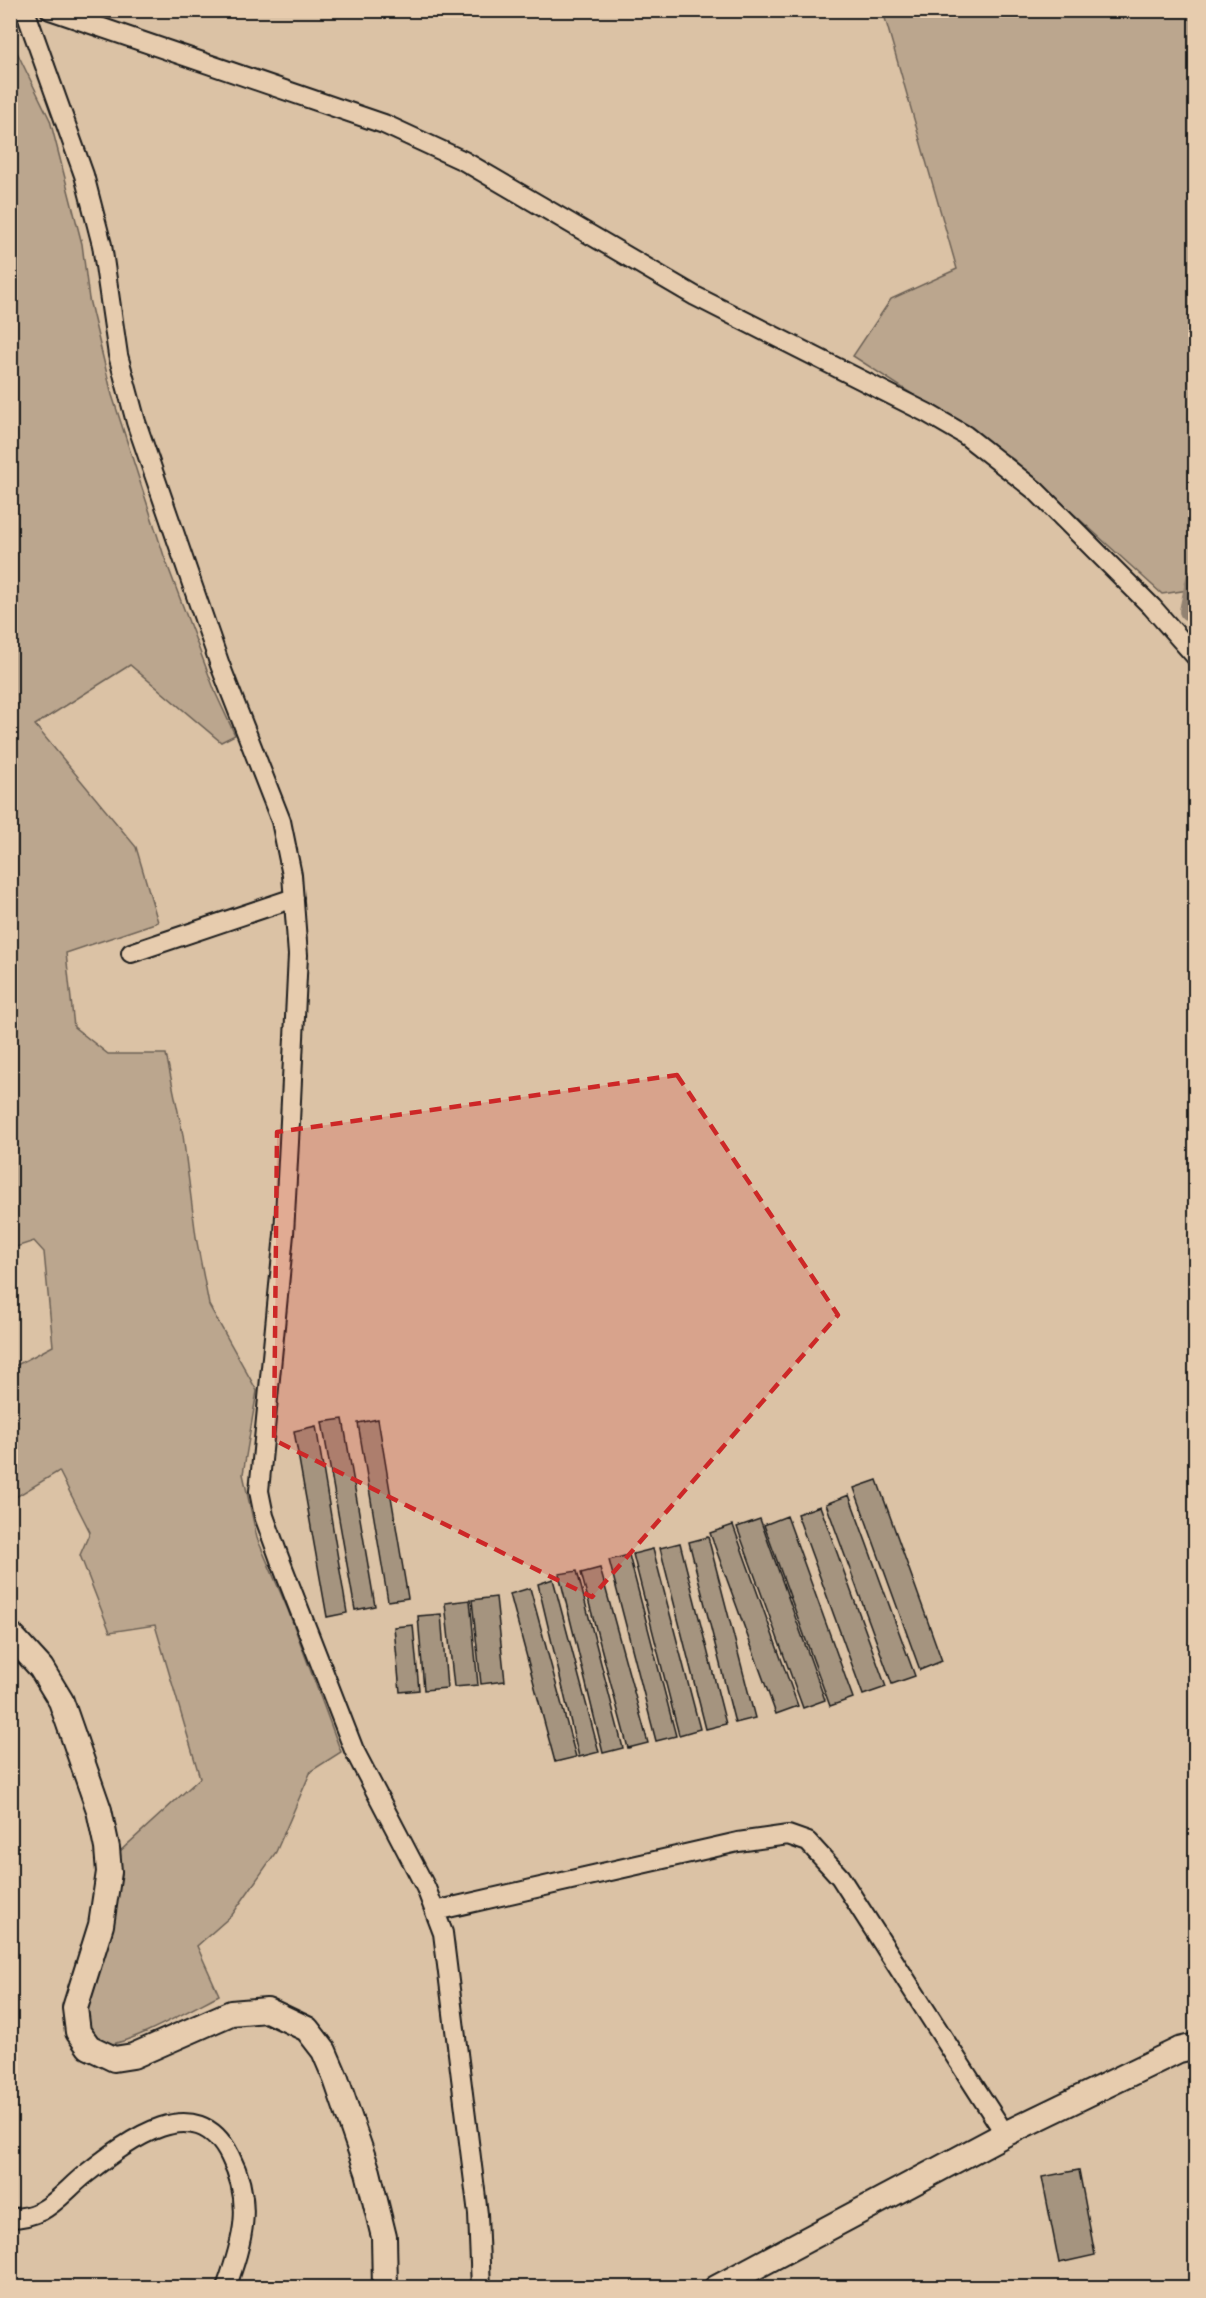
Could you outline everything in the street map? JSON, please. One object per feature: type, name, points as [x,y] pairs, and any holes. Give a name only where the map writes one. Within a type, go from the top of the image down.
[{"type":"main road","points":[[10,1634],[41,1668],[61,1701],[99,1810],[107,1848],[109,1872],[101,1925],[75,2008],[78,2032],[89,2047],[114,2059],[134,2056],[215,2019],[238,2012],[267,2010],[307,2029],[324,2051],[336,2079],[368,2172],[384,2237],[385,2288]]},
{"type":"main road","points":[[716,2288],[1005,2134],[1190,2044]]},
{"type":"street","points":[[26,10],[84,175],[102,245],[118,355],[136,422],[220,665],[281,820],[292,875],[298,955],[287,1176],[259,1491],[264,1516],[280,1560],[354,1750],[435,1911],[443,1933],[478,2214],[481,2288]]},
{"type":"street","points":[[50,10],[384,124],[474,167],[695,296],[927,413],[965,435],[1036,491],[1152,607],[1196,657]]},
{"type":"street","points":[[130,953],[294,898]]},
{"type":"street","points":[[435,1911],[738,1842],[788,1835],[808,1842],[840,1877],[1005,2134]]},
{"type":"street","points":[[10,2218],[29,2216],[42,2211],[135,2139],[161,2127],[199,2123],[208,2127],[224,2143],[245,2192],[242,2233],[226,2288]]},
{"type":"highlighted area","points":[[677,1075],[838,1315],[592,1597],[274,1440],[277,1132]]},
{"type":"shaded area","points":[[883,11],[1195,11],[1195,589],[1162,594],[1013,459],[853,356],[891,299],[957,269]]},
{"type":"shaded area","points":[[10,38],[50,120],[82,244],[89,299],[112,395],[164,556],[216,694],[235,735],[221,742],[130,665],[35,725],[136,847],[158,922],[66,953],[74,1027],[108,1054],[166,1054],[183,1135],[196,1237],[209,1305],[257,1391],[243,1474],[257,1538],[288,1610],[341,1752],[311,1771],[276,1852],[232,1915],[197,1946],[219,1995],[127,2040],[104,2044],[90,2035],[86,2006],[117,1854],[200,1778],[155,1625],[110,1632],[80,1555],[90,1532],[59,1471],[11,1500],[11,1368],[53,1346],[44,1252],[34,1241],[10,1249]]},
{"type":"building","points":[[343,1419],[375,1606],[355,1610],[322,1422]]},
{"type":"building","points":[[378,1419],[408,1598],[388,1601],[358,1423]]},
{"type":"building","points":[[316,1426],[347,1613],[327,1617],[294,1431]]},
{"type":"building","points":[[877,1480],[942,1661],[920,1670],[854,1488]]},
{"type":"building","points":[[849,1495],[915,1676],[892,1684],[826,1504]]},
{"type":"building","points":[[820,1506],[886,1687],[863,1695],[797,1514]]},
{"type":"building","points":[[787,1516],[853,1698],[830,1706],[764,1525]]},
{"type":"building","points":[[760,1519],[825,1700],[803,1708],[737,1527]]},
{"type":"building","points":[[733,1525],[798,1706],[776,1714],[710,1533]]},
{"type":"building","points":[[708,1537],[755,1718],[735,1723],[689,1542]]},
{"type":"building","points":[[680,1543],[726,1724],[706,1729],[660,1548]]},
{"type":"building","points":[[653,1549],[700,1729],[679,1735],[633,1554]]},
{"type":"building","points":[[629,1555],[676,1736],[656,1741],[609,1560]]},
{"type":"building","points":[[600,1568],[648,1743],[628,1748],[581,1573]]},
{"type":"building","points":[[577,1571],[623,1748],[603,1753],[559,1574]]},
{"type":"building","points":[[553,1579],[599,1752],[579,1757],[538,1584]]},
{"type":"building","points":[[530,1588],[576,1757],[555,1762],[510,1594]]},
{"type":"building","points":[[496,1597],[505,1681],[481,1684],[472,1600]]},
{"type":"building","points":[[470,1600],[478,1685],[454,1687],[445,1603]]},
{"type":"building","points":[[441,1614],[447,1688],[424,1690],[418,1616]]},
{"type":"building","points":[[413,1625],[419,1690],[400,1692],[394,1627]]},
{"type":"building","points":[[1079,2170],[1095,2255],[1059,2263],[1042,2177]]},
{"type":"waterway","points":[[1189,611],[1196,578]]}]
